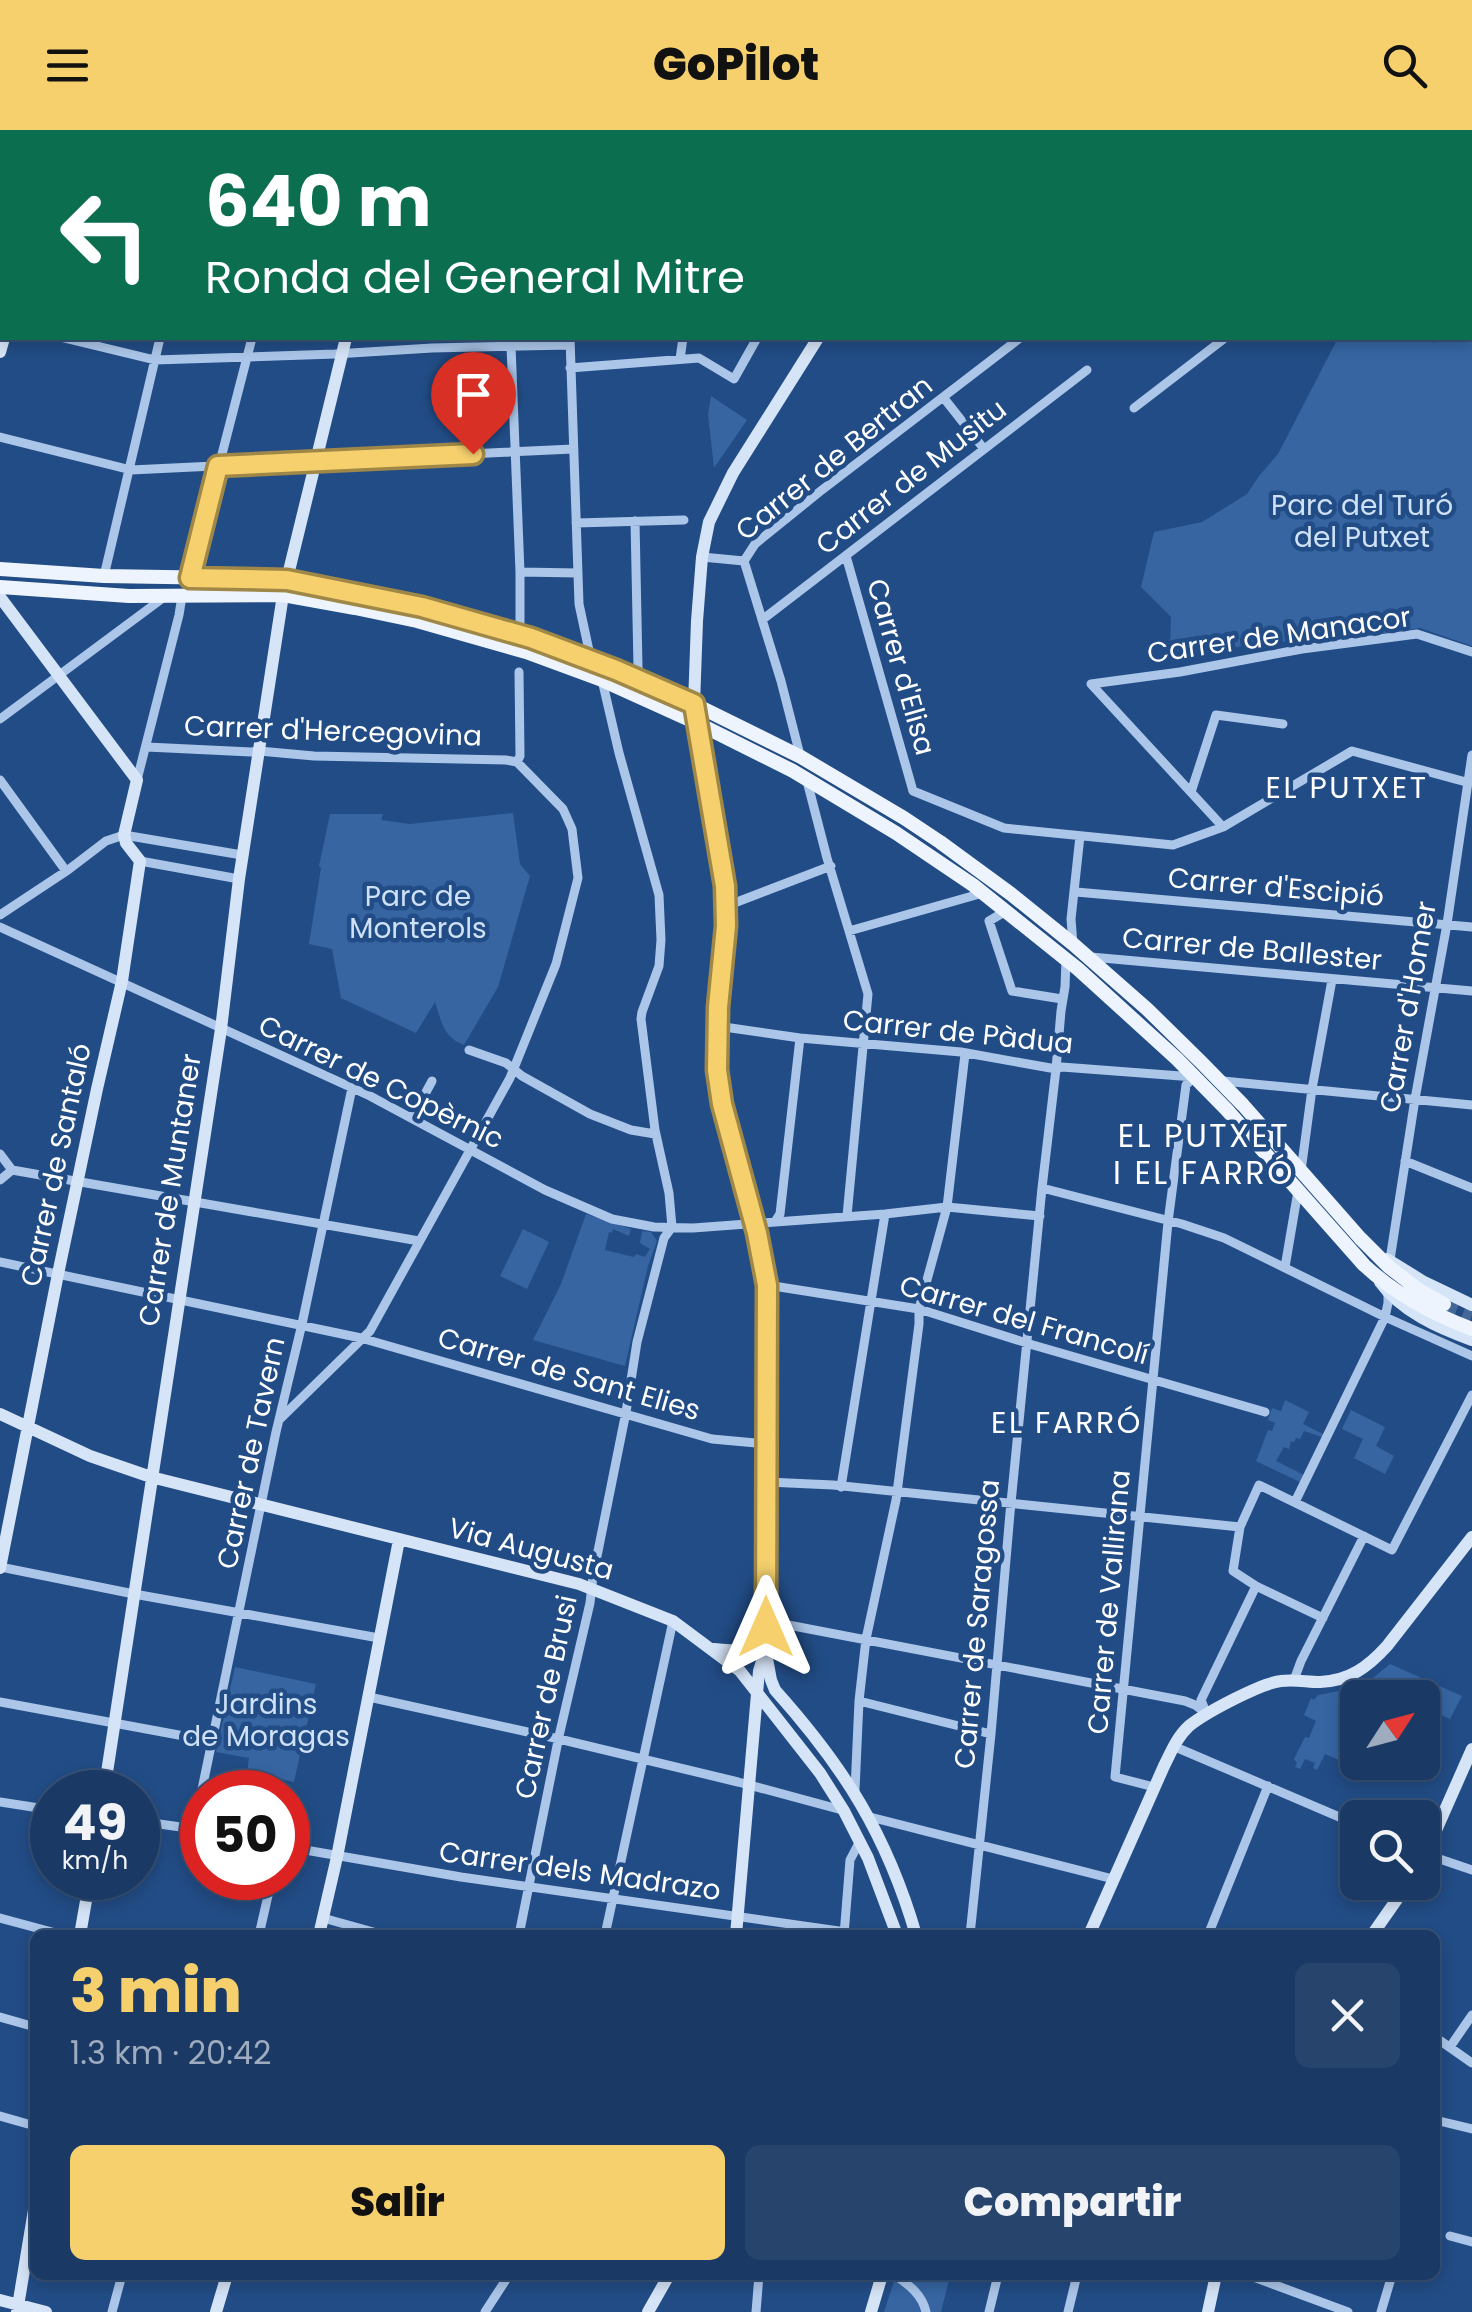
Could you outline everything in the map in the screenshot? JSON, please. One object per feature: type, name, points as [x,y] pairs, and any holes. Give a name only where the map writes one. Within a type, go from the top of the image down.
[{"type":"main road","points":[[0,569],[104,576],[287,580],[422,607],[520,634],[591,660],[694,704],[801,758],[940,842],[1074,944],[1148,1009],[1220,1081],[1384,1272],[1444,1304]]},
{"type":"main road","points":[[283,595],[287,580]]},
{"type":"main road","points":[[0,587],[105,595],[283,595],[418,621],[520,650],[602,680],[806,778],[896,832],[983,893],[1066,960],[1194,1077],[1298,1190],[1384,1272],[1432,1312],[1472,1329]]},
{"type":"main road","points":[[694,704],[697,724]]},
{"type":"main road","points":[[801,758],[806,778]]},
{"type":"main road","points":[[1194,1077],[1220,1081]]},
{"type":"street","points":[[72,340],[155,360],[342,354],[433,343],[510,346],[570,341],[579,608],[591,660]]},
{"type":"street","points":[[104,576],[160,340]]},
{"type":"street","points":[[190,578],[252,340]]},
{"type":"street","points":[[287,580],[346,340]]},
{"type":"street","points":[[680,359],[683,340]]},
{"type":"street","points":[[570,368],[701,358],[734,378],[756,340]]},
{"type":"street","points":[[694,704],[702,557],[709,522],[720,497],[817,340]]},
{"type":"street","name":"Carrer de Bertran","points":[[801,758],[744,561],[756,544],[1017,340]]},
{"type":"street","points":[[1134,408],[1222,340]]},
{"type":"street","points":[[510,346],[520,634]]},
{"type":"street","name":"Carrer de Musitu","points":[[762,620],[1088,370]]},
{"type":"street","points":[[943,397],[984,449]]},
{"type":"street","points":[[0,437],[131,470],[573,449]]},
{"type":"street","points":[[635,520],[640,680]]},
{"type":"street","points":[[576,523],[684,520]]},
{"type":"street","name":"Carrer d'Elisa","points":[[846,556],[913,791],[1004,828],[1080,836]]},
{"type":"street","points":[[702,557],[744,561]]},
{"type":"street","points":[[520,572],[578,573]]},
{"type":"street","name":"Carrer de Muntaner","points":[[108,1770],[283,595]]},
{"type":"street","points":[[0,718],[174,596],[179,615],[124,835],[126,844],[140,861],[238,879]]},
{"type":"street","points":[[0,597],[138,780]]},
{"type":"street","name":"Carrer de Manacor","points":[[1192,792],[1091,684],[1417,634],[1472,652]]},
{"type":"street","points":[[280,1419],[370,1331],[514,1069],[556,964],[578,878],[572,829],[563,808],[517,762],[518,672]]},
{"type":"street","points":[[602,680],[658,895],[662,940],[659,966],[642,1012],[655,1134],[669,1193],[672,1227]]},
{"type":"street","points":[[1223,827],[1192,792],[1216,715],[1283,724]]},
{"type":"street","points":[[697,724],[726,903],[717,1070],[767,1285],[766,1650],[775,1690],[826,1750],[858,1797]]},
{"type":"street","name":"Carrer d'Hercegovina","points":[[147,747],[517,762]]},
{"type":"street","points":[[1074,944],[1071,918],[1080,836],[1173,845],[1223,827],[1352,750],[1466,782]]},
{"type":"street","name":"Carrer d'Homer","points":[[1295,1502],[1385,1316],[1388,1303],[1384,1272],[1472,756]]},
{"type":"street","points":[[806,778],[868,994],[846,1216]]},
{"type":"street","points":[[0,780],[66,871]]},
{"type":"street","points":[[0,915],[106,840],[124,835],[242,855]]},
{"type":"street","name":"Carrer de Santaló","points":[[0,1567],[96,1089],[122,981],[140,861]]},
{"type":"street","points":[[726,903],[830,866]]},
{"type":"street","name":"Carrer d'Escipió","points":[[1076,892],[1472,927]]},
{"type":"street","points":[[849,931],[983,893]]},
{"type":"street","points":[[1006,911],[989,921],[1012,991],[1062,999]]},
{"type":"street","name":"Carrer de Copèrnic","points":[[0,927],[352,1088],[545,1190],[612,1219],[672,1227],[947,1207],[1040,1216]]},
{"type":"street","name":"Carrer de Ballester","points":[[1088,957],[1472,991]]},
{"type":"street","name":"Carrer de Saragossa","points":[[971,1930],[1066,960]]},
{"type":"street","points":[[1285,1267],[1332,980]]},
{"type":"street","name":"Carrer de Pàdua","points":[[717,1026],[964,1054],[1056,1069],[1194,1077]]},
{"type":"street","points":[[776,1220],[780,1214],[800,1038]]},
{"type":"street","points":[[469,1050],[506,1063],[590,1114],[631,1130],[655,1134]]},
{"type":"street","points":[[857,1814],[854,1781],[866,1639],[897,1492],[919,1309],[947,1207],[964,1054]]},
{"type":"street","name":"Carrer de Vallirana","points":[[1154,1786],[1115,1777],[1168,1222],[1186,1084],[1194,1077]]},
{"type":"street","points":[[1220,1081],[1472,1105]]},
{"type":"street","points":[[412,1118],[432,1082]]},
{"type":"street","name":"Carrer de Tavern","points":[[207,1770],[352,1088]]},
{"type":"street","points":[[0,1154],[12,1170],[418,1242]]},
{"type":"street","points":[[1405,1161],[1472,1188]]},
{"type":"street","points":[[0,1180],[12,1170]]},
{"type":"street","points":[[1042,1188],[1224,1238],[1472,1356]]},
{"type":"street","points":[[840,1487],[885,1214]]},
{"type":"street","name":"Carrer de Brusi","points":[[520,1930],[592,1588],[641,1322],[664,1238],[672,1227]]},
{"type":"street","name":"Carrer de Sant Elies","points":[[0,1262],[361,1338],[712,1439],[766,1444]]},
{"type":"street","points":[[1384,1272],[1424,1282],[1470,1302]]},
{"type":"street","points":[[1384,1272],[1401,1304],[1472,1340]]},
{"type":"street","name":"Carrer del Francolí","points":[[767,1285],[919,1309],[1265,1412]]},
{"type":"street","points":[[1324,1618],[1233,1571],[1240,1527],[1259,1485],[1392,1550],[1472,1394]]},
{"type":"street","name":"Via Augusta","points":[[0,1414],[90,1456],[151,1478],[592,1588],[673,1622],[736,1667],[857,1814],[898,1876],[914,1930]]},
{"type":"street","points":[[767,1482],[1240,1527]]},
{"type":"street","points":[[1294,1680],[1364,1536]]},
{"type":"street","points":[[1091,1930],[1173,1746],[1189,1727],[1270,1683],[1324,1682],[1352,1676],[1368,1666],[1472,1537]]},
{"type":"street","points":[[321,1930],[399,1540]]},
{"type":"street","points":[[0,1567],[380,1638]]},
{"type":"street","points":[[1207,1714],[1201,1700],[1256,1586]]},
{"type":"street","points":[[606,1930],[673,1622]]},
{"type":"street","points":[[711,1648],[742,1650],[766,1627],[783,1624],[1191,1703],[1207,1714]]},
{"type":"street","points":[[737,1930],[761,1661],[766,1650]]},
{"type":"street","points":[[369,1697],[559,1739],[1113,1880]]},
{"type":"street","points":[[860,1701],[991,1734]]},
{"type":"street","points":[[0,1702],[212,1741]]},
{"type":"street","points":[[1173,1746],[1340,1817]]},
{"type":"street","points":[[1440,1823],[1470,1758]]},
{"type":"street","points":[[1210,1930],[1268,1786]]},
{"type":"street","points":[[0,1802],[30,1807]]},
{"type":"street","name":"Via Augusta","points":[[857,1814],[860,1842],[895,1930]]},
{"type":"street","points":[[844,1930],[850,1860],[860,1842]]},
{"type":"street","name":"Carrer dels Madrazo","points":[[310,1850],[825,1930]]},
{"type":"street","points":[[1440,1861],[1472,1870]]},
{"type":"street","points":[[81,1930],[86,1900]]},
{"type":"street","points":[[259,1930],[267,1900]]},
{"type":"street","points":[[1375,1930],[1396,1900]]},
{"type":"street","points":[[0,1918],[44,1930]]},
{"type":"street","points":[[323,1918],[366,1930]]},
{"type":"street","points":[[1450,2048],[1472,2015]]},
{"type":"street","points":[[0,2017],[30,2026]]},
{"type":"street","points":[[1440,2041],[1472,2063]]},
{"type":"street","points":[[0,2116],[30,2125]]},
{"type":"street","points":[[1440,2121],[1472,2129]]},
{"type":"street","points":[[18,2308],[30,2235]]},
{"type":"street","points":[[1450,2236],[1472,2242]]},
{"type":"street","points":[[112,2312],[121,2280]]},
{"type":"street","points":[[216,2312],[225,2280]]},
{"type":"street","points":[[485,2312],[506,2280]]},
{"type":"street","points":[[648,2312],[666,2280]]},
{"type":"street","points":[[756,2312],[759,2280]]},
{"type":"street","points":[[870,2312],[880,2280]]},
{"type":"street","points":[[901,2280],[918,2293],[926,2312]]},
{"type":"street","points":[[990,2312],[997,2280]]},
{"type":"street","points":[[1068,2312],[1076,2280]]},
{"type":"street","points":[[1208,2312],[1215,2280]]},
{"type":"street","points":[[1273,2280],[1342,2311]]},
{"type":"street","points":[[1382,2312],[1391,2280]]},
{"type":"street","points":[[0,2300],[18,2308],[46,2312]]},
{"type":"green space","name":"Parc del Turó del Putxet","points":[[1337,340],[1472,340],[1472,646],[1420,628],[1170,652],[1171,617],[1141,587],[1154,532],[1202,522],[1247,494],[1278,454]]},
{"type":"green space","points":[[711,396],[747,420],[714,468],[708,414]]},
{"type":"green space","name":"Parc de Monterols","points":[[513,813],[520,864],[530,876],[498,987],[464,1045],[447,1033],[435,1002],[416,1033],[341,998],[332,949],[309,944],[330,814],[383,814],[381,820],[410,824]]},
{"type":"green space","points":[[586,1214],[631,1229],[629,1236],[613,1229],[609,1232],[605,1250],[645,1257],[650,1249],[640,1243],[642,1231],[651,1232],[657,1241],[625,1366],[533,1340],[561,1284]]},
{"type":"green space","points":[[523,1229],[549,1242],[527,1289],[500,1276]]},
{"type":"green space","points":[[1285,1400],[1309,1412],[1303,1424],[1323,1434],[1322,1437],[1304,1431],[1300,1439],[1291,1441],[1289,1449],[1284,1447],[1276,1461],[1304,1475],[1300,1482],[1256,1461],[1268,1430],[1272,1431],[1275,1423],[1268,1420],[1272,1408],[1281,1411]]},
{"type":"green space","points":[[1351,1410],[1385,1427],[1376,1446],[1394,1456],[1385,1474],[1354,1458],[1363,1439],[1342,1429]]},
{"type":"green space","points":[[1390,1664],[1426,1680],[1370,1680]]},
{"type":"green space","name":"Jardins de Moragas","points":[[235,1667],[316,1684],[297,1770],[247,1770],[249,1758],[216,1752]]},
{"type":"green space","points":[[1440,1686],[1462,1696],[1450,1719],[1440,1715]]},
{"type":"green space","points":[[1340,1691],[1340,1761],[1325,1754],[1317,1770],[1313,1768],[1315,1763],[1305,1759],[1300,1769],[1295,1767],[1294,1759],[1316,1721],[1304,1715],[1311,1698],[1314,1700],[1318,1695]]},
{"type":"green space","points":[[894,2280],[949,2280],[941,2312],[884,2312]]},
{"type":"tunnel","points":[[1444,1304],[1472,1315]]},
{"type":"district","name":"EL PUTXET","points":[[1347,787]]},
{"type":"district","name":"EL PUTXET I EL FARRÓ","points":[[1204,1154]]},
{"type":"district","name":"EL FARRÓ","points":[[1067,1422]]},
{"type":"route","points":[[473,454],[218,466],[190,578],[287,580],[422,607],[531,638],[694,704],[725,886],[717,1070],[767,1285],[766,1627]]}]
